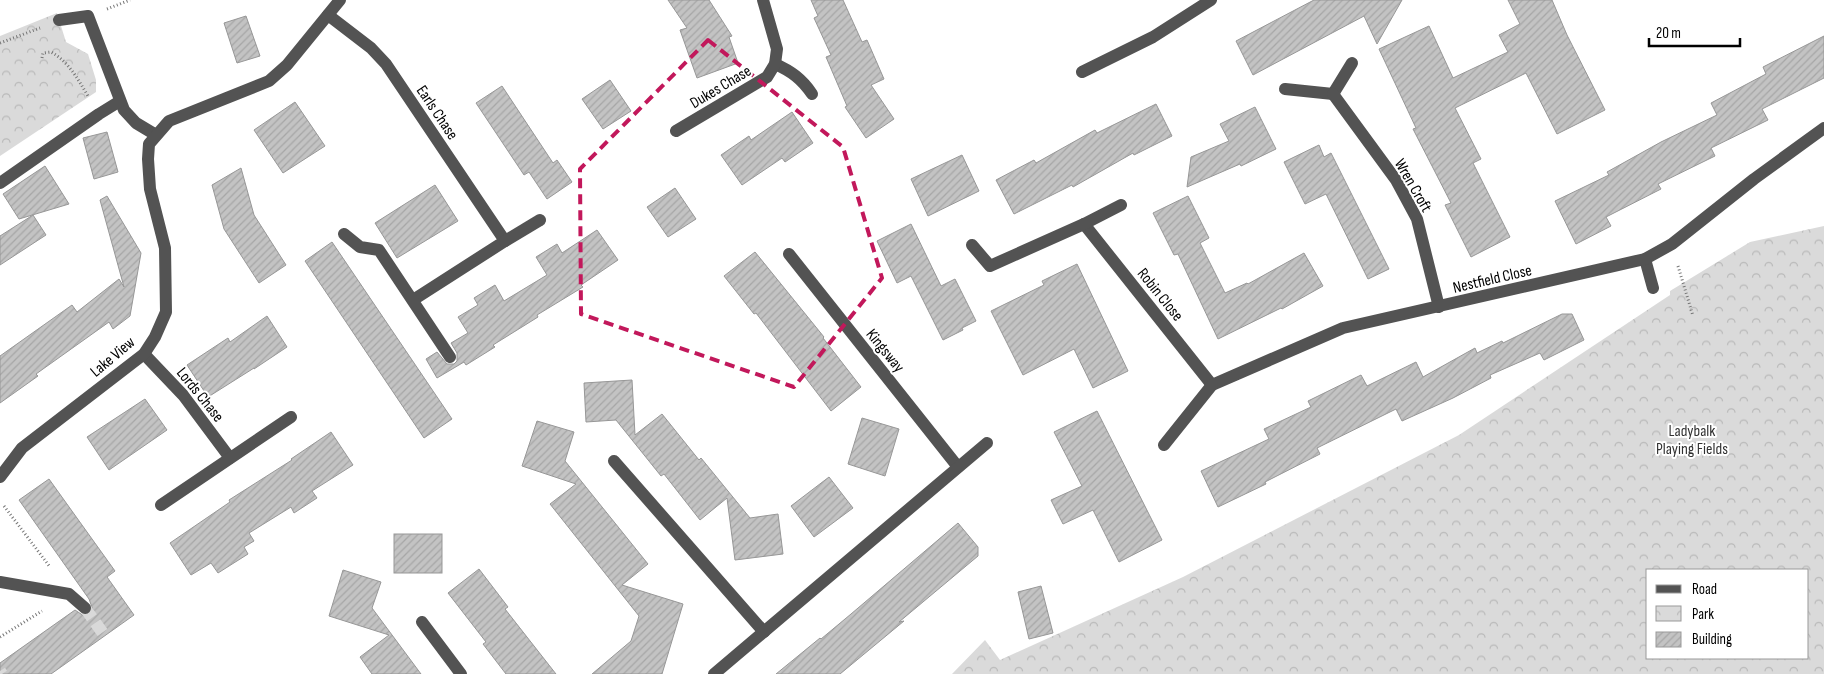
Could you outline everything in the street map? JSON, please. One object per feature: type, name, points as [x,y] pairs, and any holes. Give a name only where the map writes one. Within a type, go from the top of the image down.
[{"type":"street","name":"Lake View","points":[[0,477],[22,448],[144,354],[155,337],[166,312],[165,248],[150,189],[149,144],[169,121],[269,81],[287,66],[340,0]]},
{"type":"street","name":"Dukes Chase","points":[[676,131],[767,77],[775,64],[777,49],[763,0]]},
{"type":"street","points":[[1082,72],[1153,38],[1211,0]]},
{"type":"street","name":"Earls Chase","points":[[328,15],[371,48],[386,64],[505,241]]},
{"type":"street","points":[[59,20],[88,16],[124,110],[131,118],[156,135]]},
{"type":"street","points":[[1285,90],[1333,94],[1352,63]]},
{"type":"street","name":"Dukes Chase","points":[[775,64],[790,70],[804,82],[812,94]]},
{"type":"street","name":"Wren Croft","points":[[1333,94],[1396,180],[1417,219],[1439,307]]},
{"type":"street","points":[[0,183],[120,101]]},
{"type":"street","name":"Nestfield Close","points":[[1164,445],[1212,385],[1342,328],[1645,259],[1672,244],[1754,179],[1824,128]]},
{"type":"street","points":[[972,245],[990,266],[1084,224],[1121,205]]},
{"type":"street","points":[[413,300],[540,220]]},
{"type":"street","name":"Robin Close","points":[[1084,224],[1212,385]]},
{"type":"street","points":[[344,234],[360,247],[380,250],[450,356]]},
{"type":"street","name":"Kingsway","points":[[789,254],[958,467]]},
{"type":"street","points":[[1645,259],[1653,288]]},
{"type":"street","name":"Lords Chase","points":[[144,354],[183,395],[230,458]]},
{"type":"street","points":[[161,505],[291,417]]},
{"type":"street","points":[[714,674],[987,443]]},
{"type":"street","points":[[614,461],[764,632]]},
{"type":"street","points":[[0,582],[69,594],[85,608]]},
{"type":"street","points":[[422,622],[460,674]]},
{"type":"path","points":[[0,43],[59,20]]},
{"type":"path","points":[[42,58],[43,54],[51,52],[69,65],[92,102]]},
{"type":"path","points":[[1672,244],[1693,316]]},
{"type":"highlighted area","points":[[708,40],[843,147],[882,278],[794,387],[581,314],[580,169]]},
{"type":"green space","points":[[57,13],[66,42],[88,54],[96,80],[96,92],[0,156],[0,36]]},
{"type":"green space","name":"Ladybalk Playing Fields","points":[[1824,226],[1824,674],[952,674],[985,640],[1000,660],[1183,577],[1459,435],[1670,295],[1670,291],[1750,242]]},
{"type":"building","points":[[668,0],[709,0],[732,36],[729,37],[738,63],[697,78],[680,30],[687,28]]},
{"type":"building","points":[[811,0],[843,0],[862,42],[867,40],[884,79],[871,85],[894,119],[866,138],[845,107],[847,106],[826,57],[831,55],[814,18],[818,16]]},
{"type":"building","points":[[1314,0],[1402,0],[1377,44],[1364,16],[1253,75],[1236,41]]},
{"type":"building","points":[[1508,0],[1552,0],[1567,35],[1605,110],[1557,134],[1526,73],[1455,108],[1481,159],[1473,163],[1510,237],[1471,257],[1445,205],[1451,203],[1413,129],[1416,128],[1379,49],[1429,26],[1453,78],[1508,52],[1499,35],[1520,24]]},
{"type":"building","points":[[246,16],[260,56],[237,63],[224,23]]},
{"type":"building","points":[[1824,36],[1824,78],[1762,109],[1768,120],[1711,148],[1715,156],[1658,184],[1661,189],[1606,217],[1611,226],[1576,244],[1555,201],[1609,175],[1607,172],[1661,142],[1717,115],[1711,103],[1766,74],[1763,67]]},
{"type":"building","points":[[610,80],[631,111],[603,129],[582,99]]},
{"type":"building","points":[[502,86],[553,163],[557,160],[572,182],[547,199],[529,172],[524,175],[476,103]]},
{"type":"building","points":[[295,102],[325,146],[283,173],[254,130]]},
{"type":"building","points":[[1156,104],[1172,136],[1134,155],[1133,153],[1073,187],[1072,185],[1014,214],[996,180],[1034,160],[1036,163],[1095,130],[1097,133]]},
{"type":"building","points":[[1255,107],[1276,149],[1241,166],[1240,164],[1187,187],[1191,157],[1229,141],[1220,124]]},
{"type":"building","points":[[792,112],[813,143],[785,162],[782,158],[742,185],[721,155],[749,136],[751,140]]},
{"type":"building","points":[[107,132],[118,172],[94,179],[83,138]]},
{"type":"building","points":[[1319,145],[1324,157],[1331,153],[1389,269],[1368,279],[1326,194],[1305,204],[1284,162]]},
{"type":"building","points":[[962,155],[979,191],[928,216],[911,179]]},
{"type":"building","points":[[45,166],[69,204],[19,219],[3,194]]},
{"type":"building","points":[[241,168],[254,215],[286,265],[259,283],[224,229],[212,185]]},
{"type":"building","points":[[435,185],[458,221],[397,258],[375,223]]},
{"type":"building","points":[[675,188],[696,219],[668,237],[647,207]]},
{"type":"building","points":[[107,196],[141,253],[130,316],[113,329],[109,322],[36,374],[38,376],[0,403],[0,356],[72,305],[77,312],[119,279],[124,287],[100,200]]},
{"type":"building","points":[[1188,196],[1209,238],[1200,243],[1225,293],[1248,284],[1304,253],[1323,286],[1282,309],[1218,339],[1178,254],[1174,255],[1153,213]]},
{"type":"building","points":[[33,215],[46,235],[0,265],[0,236]]},
{"type":"building","points":[[911,224],[941,286],[955,279],[976,321],[943,340],[911,276],[897,283],[877,241]]},
{"type":"building","points":[[597,230],[618,260],[581,285],[583,287],[493,345],[495,347],[466,365],[464,362],[437,378],[426,359],[437,352],[447,364],[454,364],[457,361],[457,353],[451,343],[468,333],[458,317],[478,305],[474,298],[495,285],[504,301],[547,275],[536,257],[557,244],[562,253]]},
{"type":"building","points":[[332,242],[452,419],[424,438],[305,261]]},
{"type":"building","points":[[755,252],[824,337],[861,387],[831,411],[756,313],[754,314],[724,276]]},
{"type":"building","points":[[1077,264],[1128,371],[1093,388],[1074,349],[1023,375],[991,311],[1044,285],[1042,281]]},
{"type":"building","points":[[1562,314],[1572,314],[1584,340],[1544,360],[1540,353],[1490,375],[1491,378],[1453,398],[1402,421],[1396,409],[1317,448],[1320,454],[1265,482],[1266,484],[1218,507],[1201,471],[1269,439],[1264,429],[1311,407],[1308,401],[1361,375],[1367,386],[1416,362],[1423,377],[1475,348],[1477,353],[1502,341],[1503,343]]},
{"type":"building","points":[[267,316],[287,347],[208,397],[187,365],[228,338],[230,342]]},
{"type":"building","points":[[632,380],[635,435],[662,414],[750,518],[778,514],[783,554],[735,560],[727,498],[700,520],[664,474],[661,476],[616,420],[586,422],[584,383]]},
{"type":"building","points":[[145,399],[167,430],[109,470],[87,437]]},
{"type":"building","points":[[1097,411],[1162,540],[1119,562],[1093,510],[1063,524],[1051,500],[1082,486],[1054,432]]},
{"type":"building","points":[[862,418],[899,429],[885,476],[848,464]]},
{"type":"building","points":[[537,421],[574,432],[565,461],[648,564],[622,585],[683,604],[662,674],[592,674],[631,641],[639,616],[550,504],[576,484],[522,466]]},
{"type":"building","points":[[331,432],[353,465],[312,491],[317,498],[294,513],[291,507],[249,533],[254,541],[244,547],[248,554],[218,573],[211,563],[191,575],[170,543],[230,502],[229,500],[292,460]]},
{"type":"building","points":[[829,477],[853,508],[814,537],[791,506]]},
{"type":"building","points":[[49,479],[115,571],[107,577],[134,615],[51,674],[0,674],[0,663],[75,610],[84,616],[91,614],[93,610],[89,599],[19,500]]},
{"type":"building","points":[[958,523],[978,547],[978,556],[899,622],[904,621],[840,674],[776,674],[821,639]]},
{"type":"building","points":[[394,534],[442,534],[442,573],[394,573]]},
{"type":"building","points":[[479,569],[508,607],[505,609],[556,674],[506,674],[483,644],[486,642],[448,593]]},
{"type":"building","points":[[343,570],[381,582],[372,608],[421,674],[372,674],[360,657],[389,635],[329,616]]},
{"type":"building","points":[[1041,586],[1053,633],[1029,639],[1018,592]]},
{"type":"tunnel","points":[[85,608],[105,636]]}]
